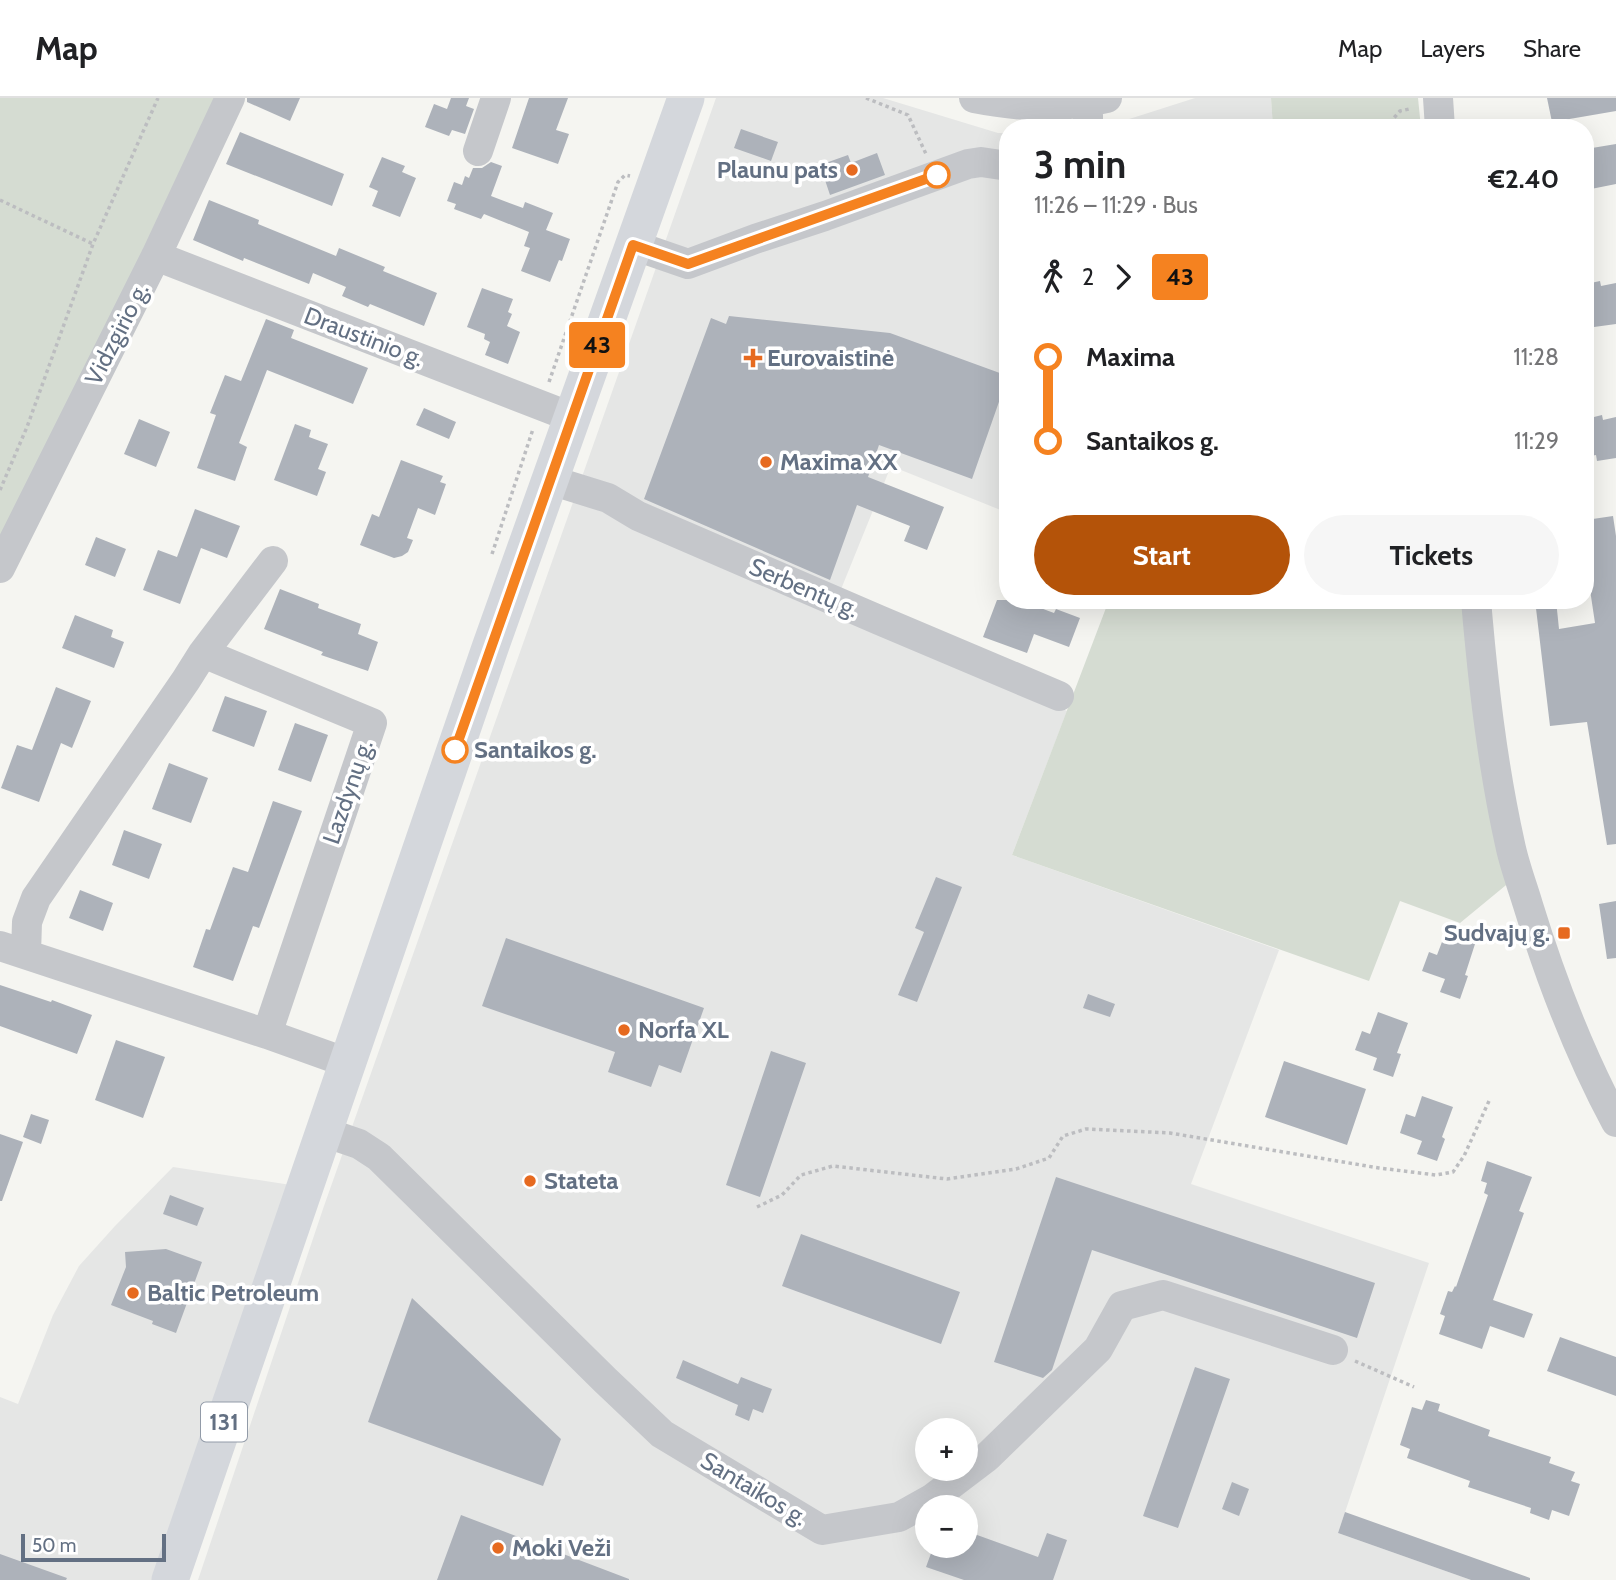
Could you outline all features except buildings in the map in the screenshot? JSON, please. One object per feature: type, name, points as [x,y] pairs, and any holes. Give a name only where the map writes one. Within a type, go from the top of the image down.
[{"type":"main road","name":"131","points":[[170,1580],[485,661],[686,98]]},
{"type":"street","name":"Vidzgirio g.","points":[[0,568],[156,256],[230,98]]},
{"type":"street","points":[[478,151],[496,98]]},
{"type":"street","points":[[974,98],[1027,106],[1094,109]]},
{"type":"street","points":[[1438,98],[1439,119]]},
{"type":"street","points":[[633,245],[688,264],[968,164],[981,162],[999,165]]},
{"type":"street","name":"Draustinio g.","points":[[156,256],[572,417]]},
{"type":"street","name":"Serbentų g.","points":[[550,480],[608,498],[638,516],[1059,696]]},
{"type":"street","points":[[273,561],[203,653],[36,898],[13,950],[348,1063]]},
{"type":"street","points":[[1477,609],[1482,674],[1510,845],[1556,993],[1574,1037],[1614,1112]]},
{"type":"street","name":"Lazdynų g.","points":[[203,653],[372,723],[267,1034]]},
{"type":"street","name":"Santaikos g.","points":[[324,1132],[359,1144],[379,1157],[662,1434],[822,1530],[899,1517],[953,1483],[987,1457],[1098,1349],[1122,1306],[1163,1294],[1333,1350]]},
{"type":"path","points":[[0,490],[27,427],[93,244],[158,98]]},
{"type":"path","points":[[866,98],[908,115],[930,164]]},
{"type":"path","points":[[1393,119],[1401,111],[1409,109]]},
{"type":"path","points":[[0,200],[93,244]]},
{"type":"path","points":[[757,1207],[782,1195],[800,1175],[834,1166],[947,1179],[1016,1169],[1049,1158],[1063,1136],[1086,1129],[1170,1133],[1436,1175],[1452,1172],[1464,1156],[1489,1101]]},
{"type":"path","points":[[1333,1350],[1414,1387]]},
{"type":"shaded area","points":[[0,98],[216,98],[0,551]]},
{"type":"shaded area","points":[[716,98],[883,98],[999,133],[999,509],[891,466],[833,609],[931,649],[1067,711],[1012,855],[1279,950],[1191,1184],[1429,1263],[1338,1533],[1471,1580],[198,1580],[324,1206]]},
{"type":"shaded area","points":[[1195,98],[1271,98],[1272,119],[1129,119]]},
{"type":"shaded area","points":[[1271,98],[1418,98],[1420,119],[1272,119]]},
{"type":"shaded area","points":[[1106,609],[1466,609],[1511,881],[1460,923],[1400,901],[1369,981],[1012,855]]},
{"type":"shaded area","points":[[173,1167],[291,1185],[155,1580],[0,1580],[0,1397],[18,1404],[53,1315],[79,1266]]},
{"type":"bus line","name":"43","points":[[455,750],[633,245],[688,264],[937,175]]},
{"type":"place","name":"Plaunu pats","points":[[852,170]]},
{"type":"place","name":"Eurovaistinė","points":[[753,358]]},
{"type":"place","name":"Maxima XX","points":[[766,462]]},
{"type":"place","name":"Santaikos g.","points":[[455,750]]},
{"type":"place","name":"Sudvajų g.","points":[[1564,933]]},
{"type":"place","name":"Norfa XL","points":[[624,1030]]},
{"type":"place","name":"Stateta","points":[[530,1181]]},
{"type":"place","name":"Baltic Petroleum","points":[[133,1293]]},
{"type":"place","name":"Moki Veži","points":[[498,1548]]}]
